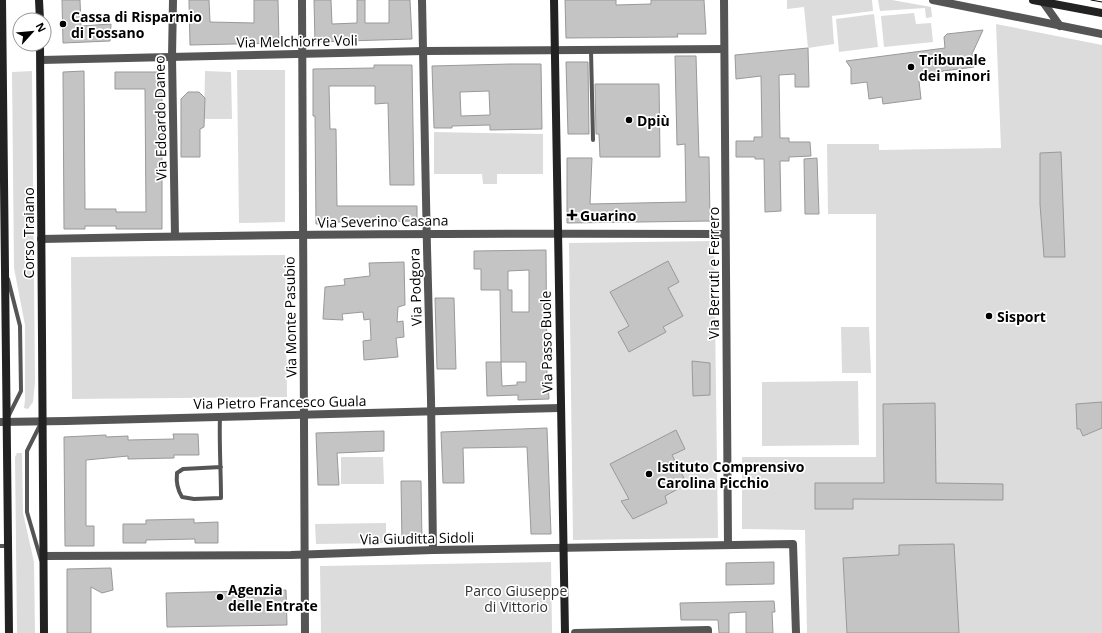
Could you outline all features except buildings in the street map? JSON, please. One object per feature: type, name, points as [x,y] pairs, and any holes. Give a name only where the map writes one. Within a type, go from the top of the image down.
[{"type":"main road","name":"Corso Traiano","points":[[2,0],[4,546],[8,633]]},
{"type":"main road","points":[[39,0],[40,12]]},
{"type":"main road","name":"Via Passo Buole","points":[[554,0],[565,633]]},
{"type":"main road","points":[[1033,0],[1102,13]]},
{"type":"main road","name":"Corso Traiano","points":[[40,52],[44,633]]},
{"type":"street","name":"Via Edoardo Daneo","points":[[173,0],[172,56],[175,236]]},
{"type":"street","name":"Via Monte Pasubio","points":[[302,0],[302,235],[306,554],[305,633]]},
{"type":"street","name":"Via Podgora","points":[[422,0],[433,550]]},
{"type":"street","name":"Via Berruti e Ferrero","points":[[724,0],[728,545]]},
{"type":"street","points":[[933,0],[1102,34]]},
{"type":"street","points":[[1043,2],[1060,26]]},
{"type":"street","points":[[554,50],[724,49]]},
{"type":"street","name":"Via Melchiorre Voli","points":[[41,60],[424,51],[554,50]]},
{"type":"street","name":"Via Severino Casana","points":[[41,239],[426,233],[725,234]]},
{"type":"street","name":"Via Pietro Francesco Guala","points":[[3,422],[560,408]]},
{"type":"street","name":"Via Giuditta Sidoli","points":[[43,556],[306,554],[433,550],[793,544],[796,633]]},
{"type":"street","points":[[575,633],[708,630],[708,633]]},
{"type":"lane","points":[[592,50],[593,140]]},
{"type":"lane","name":"Corso Traiano","points":[[3,422],[21,391],[20,326],[4,267]]},
{"type":"lane","points":[[220,416],[221,467],[221,498],[194,499],[182,497],[178,491],[176,481],[178,473],[183,469],[221,467]]},
{"type":"lane","name":"Corso Traiano","points":[[42,422],[28,451],[28,512],[43,566]]},
{"type":"green space","points":[[787,0],[872,0],[873,11],[832,16],[834,44],[808,48],[804,7],[787,9]]},
{"type":"green space","points":[[878,0],[892,0],[931,7],[932,17],[926,18],[925,8],[880,11]]},
{"type":"green space","points":[[914,13],[916,24],[931,23],[933,42],[884,47],[881,16]]},
{"type":"green space","points":[[874,14],[878,47],[839,52],[836,19]]},
{"type":"green space","name":"Sisport","points":[[996,24],[1102,45],[1102,633],[807,633],[805,530],[742,529],[742,457],[876,457],[876,214],[828,214],[827,144],[879,144],[879,150],[1001,148]]},
{"type":"green space","points":[[237,70],[285,70],[285,222],[239,223]]},
{"type":"green space","points":[[32,71],[35,382],[33,402],[28,409],[24,408],[25,325],[14,268],[12,72]]},
{"type":"green space","points":[[205,71],[231,72],[232,119],[204,119]]},
{"type":"green space","points":[[434,132],[543,134],[543,174],[497,174],[497,184],[483,184],[482,174],[434,174]]},
{"type":"green space","points":[[714,241],[718,538],[573,540],[569,243]]},
{"type":"green space","points":[[285,255],[287,397],[72,399],[71,257]]},
{"type":"green space","points":[[841,327],[869,327],[871,373],[842,373]]},
{"type":"green space","points":[[858,381],[859,445],[762,446],[762,382]]},
{"type":"green space","points":[[17,453],[22,453],[23,513],[34,562],[35,633],[17,633],[15,457]]},
{"type":"green space","points":[[341,457],[383,457],[384,484],[341,484]]},
{"type":"green space","points":[[386,523],[386,543],[316,544],[315,524]]},
{"type":"green space","name":"Parco Giuseppe di Vittorio","points":[[551,562],[552,633],[321,633],[320,566]]},
{"type":"tram line","points":[[1091,0],[1102,2]]},
{"type":"place","name":"Cassa di Risparmio di Fossano","points":[[63,24]]},
{"type":"place","name":"Tribunale dei minori","points":[[911,67]]},
{"type":"place","name":"Dpiù","points":[[629,120]]},
{"type":"place","name":"Guarino","points":[[572,215]]},
{"type":"place","name":"Sisport","points":[[989,316]]},
{"type":"place","name":"Istituto Comprensivo Carolina Picchio","points":[[649,474]]},
{"type":"place","name":"Agenzia delle Entrate","points":[[220,597]]}]
